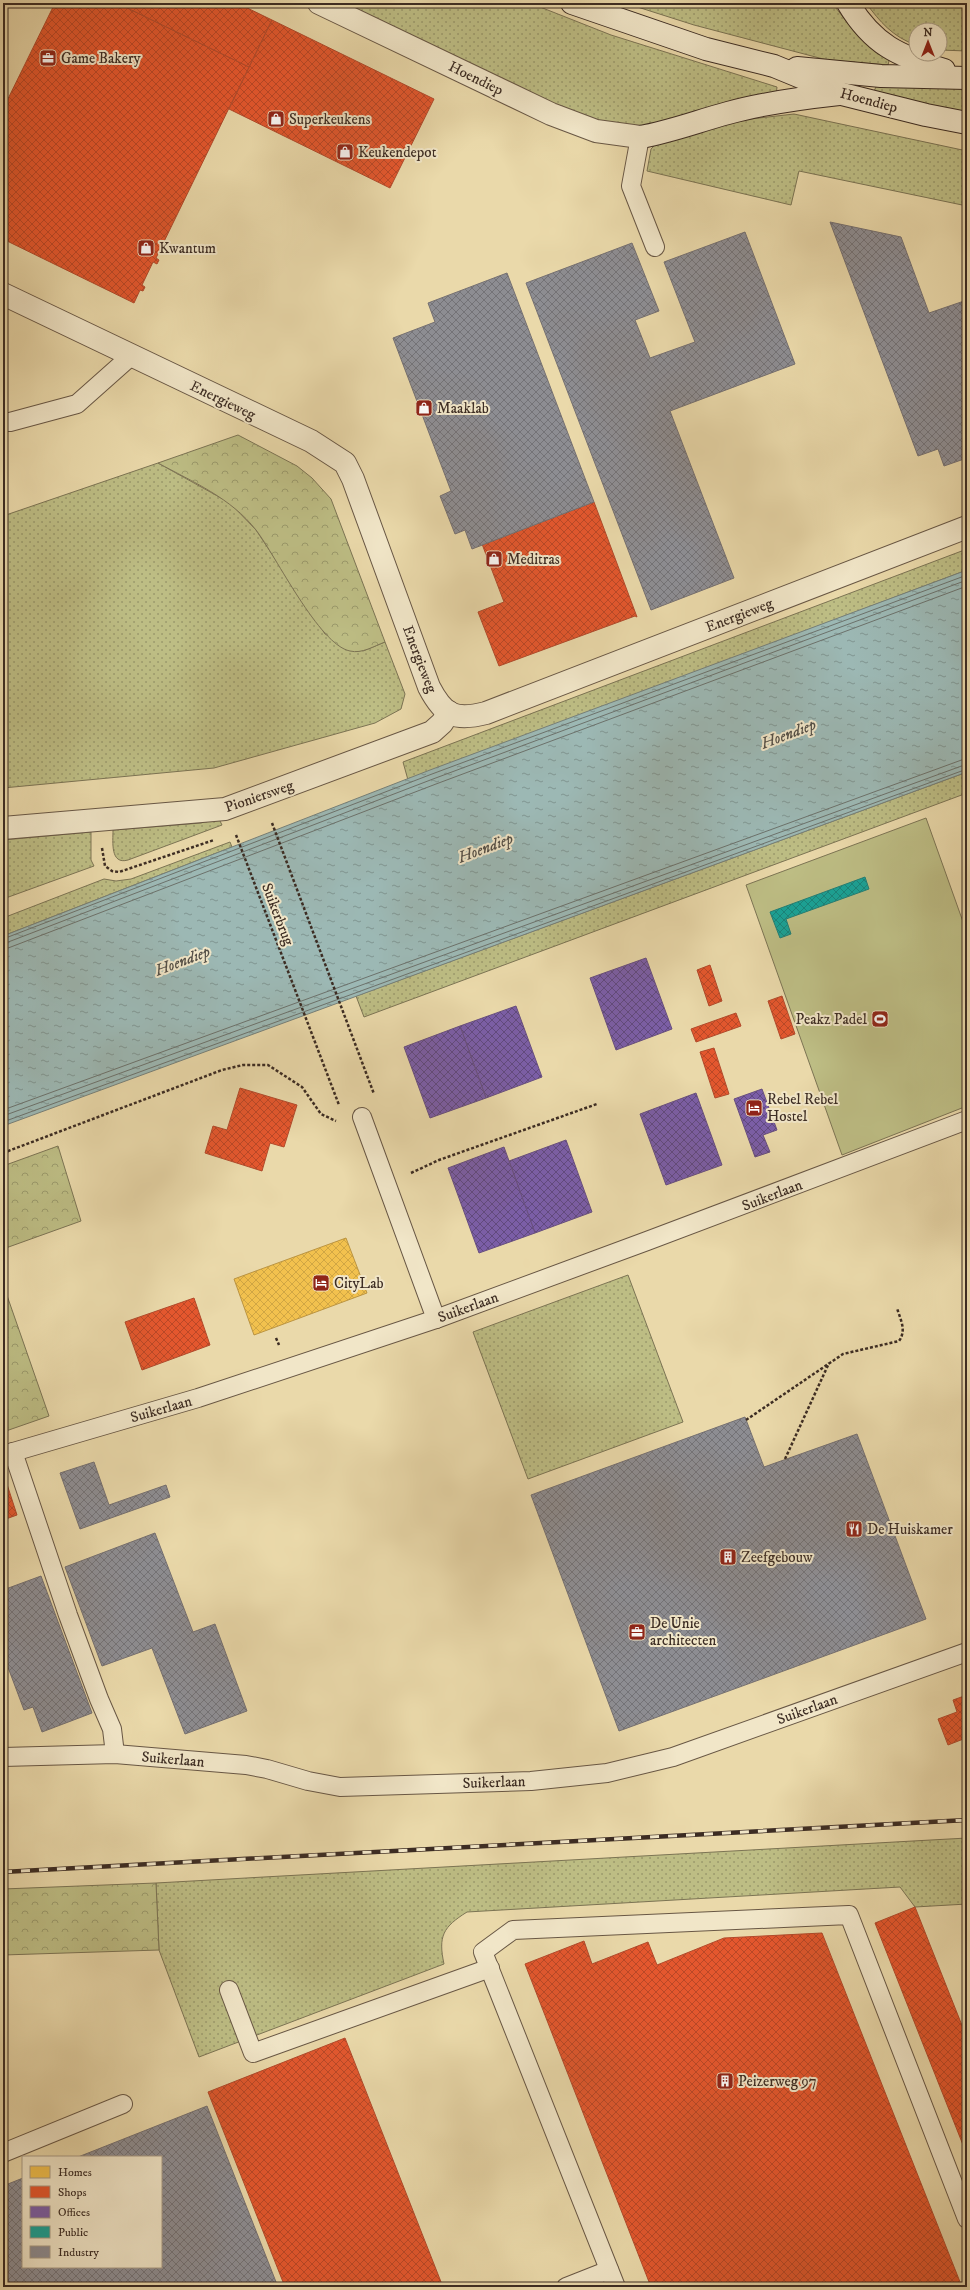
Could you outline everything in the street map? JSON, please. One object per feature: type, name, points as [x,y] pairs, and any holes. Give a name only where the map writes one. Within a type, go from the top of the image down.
[{"type":"street","name":"Hoendiep","points":[[318,3],[551,114],[596,131],[640,137],[657,134],[729,112],[795,99],[842,94]]},
{"type":"street","name":"Hoendiep","points":[[572,3],[706,49],[774,66],[842,94],[926,116],[967,123]]},
{"type":"street","points":[[848,3],[867,31],[883,45],[916,62],[967,77]]},
{"type":"street","name":"Hoendiep","points":[[774,66],[882,76],[967,77]]},
{"type":"street","name":"Energieweg","points":[[3,294],[312,441],[346,463],[358,491],[429,687],[437,702],[449,712],[467,718],[486,713],[967,527]]},
{"type":"street","name":"Pioniersweg","points":[[3,828],[225,809],[432,732],[442,724],[449,712]]},
{"type":"lane","points":[[640,137],[631,186],[655,247]]},
{"type":"lane","points":[[3,422],[10,422],[77,404],[131,356]]},
{"type":"lane","points":[[362,1117],[436,1318]]},
{"type":"lane","name":"Suikerlaan","points":[[8,1454],[198,1398],[436,1318],[926,1137],[967,1120]]},
{"type":"lane","points":[[8,1454],[99,1699],[112,1729],[115,1754]]},
{"type":"lane","name":"Suikerlaan","points":[[3,1757],[115,1754],[246,1765],[267,1769],[308,1781],[340,1787],[531,1781],[607,1773],[673,1757],[967,1652]]},
{"type":"lane","points":[[616,2287],[483,1952],[513,1930],[849,1915],[967,2219]]},
{"type":"lane","points":[[229,1990],[253,2053],[490,1968]]},
{"type":"lane","points":[[3,2153],[123,2104]]},
{"type":"lane","points":[[566,2287],[609,2270]]},
{"type":"path","points":[[102,820],[104,866],[115,872],[132,868],[221,837]]},
{"type":"path","name":"Suikerbrug","points":[[270,824],[381,1110],[362,1117]]},
{"type":"path","name":"Suikerbrug","points":[[228,835],[235,832],[339,1105]]},
{"type":"path","points":[[3,1153],[222,1070],[244,1065],[268,1065],[302,1086],[321,1114],[340,1122]]},
{"type":"path","points":[[387,1184],[439,1160],[597,1104]]},
{"type":"path","points":[[746,1420],[843,1354],[899,1341],[903,1335],[903,1328],[897,1308]]},
{"type":"path","points":[[785,1459],[829,1363]]},
{"type":"green space","points":[[340,3],[530,3],[611,35],[777,87],[776,96],[651,126],[597,124]]},
{"type":"green space","points":[[625,3],[832,3],[858,36],[890,57],[888,65],[827,60],[694,25]]},
{"type":"green space","points":[[866,3],[967,3],[967,51],[948,50],[948,22],[908,22],[908,42],[900,38],[876,16]]},
{"type":"green space","points":[[877,85],[967,89],[967,114],[873,93]]},
{"type":"green space","points":[[794,114],[967,151],[967,206],[799,171],[791,205],[647,171],[651,149],[655,145],[733,121]]},
{"type":"green space","points":[[238,435],[297,466],[312,478],[331,499],[385,642],[368,649],[354,652],[338,645],[325,633],[312,617],[265,542],[246,519],[211,492],[158,463]]},
{"type":"green space","points":[[158,463],[230,503],[256,530],[325,634],[363,651],[385,642],[405,694],[401,709],[375,723],[214,768],[3,788],[3,516]]},
{"type":"green space","points":[[967,549],[967,570],[408,780],[403,762]]},
{"type":"green space","points":[[967,772],[967,793],[364,1017],[356,996]]},
{"type":"green space","points":[[218,817],[222,825],[128,860],[122,861],[115,856],[113,846],[113,830],[201,823]]},
{"type":"green space","name":"Peakz Padel","points":[[926,818],[967,933],[967,1106],[842,1155],[746,885]]},
{"type":"green space","points":[[91,832],[91,860],[94,866],[3,899],[3,840]]},
{"type":"green space","points":[[230,842],[232,847],[3,936],[3,918],[104,879],[116,881],[131,879]]},
{"type":"green space","points":[[58,1146],[81,1221],[3,1249],[3,1166]]},
{"type":"green space","points":[[628,1275],[683,1422],[528,1479],[473,1332]]},
{"type":"green space","points":[[3,1284],[49,1416],[3,1432]]},
{"type":"green space","points":[[967,1838],[967,1904],[915,1907],[900,1887],[467,1912],[452,1923],[444,1933],[442,1939],[442,1954],[444,1964],[199,2057],[159,1950],[156,1883]]},
{"type":"green space","points":[[156,1883],[159,1950],[3,1955],[3,1889]]},
{"type":"water","points":[[967,570],[967,772],[3,1126],[3,936],[430,770]]},
{"type":"building: Homes","points":[[346,1238],[367,1293],[254,1335],[234,1279]]},
{"type":"building: Shops","points":[[55,3],[117,3],[249,67],[156,258],[159,260],[157,264],[153,262],[142,285],[145,287],[143,291],[140,290],[134,303],[3,239],[3,109]]},
{"type":"building: Shops","points":[[117,3],[237,3],[272,20],[249,67]]},
{"type":"building: Shops","points":[[272,20],[434,99],[390,188],[229,109]]},
{"type":"building: Shops","points":[[594,502],[637,617],[635,616],[499,666],[478,612],[504,602],[482,544]]},
{"type":"building: Shops","points":[[710,965],[722,1001],[709,1006],[697,970]]},
{"type":"building: Shops","points":[[782,996],[795,1034],[781,1039],[768,1001]]},
{"type":"building: Shops","points":[[736,1013],[741,1026],[696,1042],[691,1029]]},
{"type":"building: Shops","points":[[714,1048],[729,1094],[715,1098],[700,1052]]},
{"type":"building: Shops","points":[[240,1088],[297,1105],[284,1147],[270,1143],[262,1171],[205,1153],[213,1126],[227,1130]]},
{"type":"building: Shops","points":[[194,1298],[210,1345],[142,1370],[125,1322]]},
{"type":"building: Shops","points":[[3,1472],[17,1515],[3,1520]]},
{"type":"building: Shops","points":[[967,1695],[967,1739],[966,1738],[948,1745],[938,1719],[957,1712],[953,1700]]},
{"type":"building: Shops","points":[[915,1907],[967,2038],[967,2155],[875,1923]]},
{"type":"building: Shops","name":"Peizerweg 97","points":[[822,1933],[962,2287],[651,2287],[525,1964],[584,1941],[592,1964],[648,1942],[657,1965],[724,1938]]},
{"type":"building: Shops","points":[[345,2038],[443,2287],[285,2287],[208,2092]]},
{"type":"building: Offices","points":[[646,958],[672,1029],[616,1050],[590,978]]},
{"type":"building: Offices","points":[[516,1006],[542,1077],[486,1098],[460,1026]]},
{"type":"building: Offices","points":[[460,1026],[486,1098],[430,1118],[404,1047]]},
{"type":"building: Offices","points":[[762,1089],[777,1130],[763,1135],[770,1152],[755,1157],[734,1099]]},
{"type":"building: Offices","points":[[696,1093],[722,1165],[666,1185],[640,1114]]},
{"type":"building: Offices","points":[[566,1140],[592,1212],[535,1233],[509,1161]]},
{"type":"building: Offices","points":[[504,1147],[535,1233],[479,1253],[448,1168]]},
{"type":"building: Public","points":[[865,877],[869,889],[786,919],[791,934],[780,938],[770,912]]},
{"type":"building: Industry","points":[[830,222],[901,237],[929,313],[967,300],[967,458],[944,466],[938,449],[918,456]]},
{"type":"building: Industry","points":[[745,232],[795,364],[670,411],[734,578],[651,610],[526,283],[632,243],[659,311],[635,320],[650,358],[695,342],[664,262]]},
{"type":"building: Industry","points":[[507,273],[594,502],[472,549],[465,530],[455,534],[440,496],[451,491],[393,338],[435,322],[428,303]]},
{"type":"building: Industry","name":"Zeefgebouw","points":[[745,1417],[764,1467],[857,1434],[926,1619],[619,1731],[531,1495]]},
{"type":"building: Industry","points":[[94,1462],[109,1505],[166,1485],[170,1497],[80,1529],[60,1473]]},
{"type":"building: Industry","points":[[155,1533],[193,1632],[215,1624],[247,1711],[185,1734],[152,1648],[102,1666],[65,1567]]},
{"type":"building: Industry","points":[[41,1576],[92,1713],[42,1732],[33,1707],[24,1710],[3,1654],[3,1590]]},
{"type":"building: Industry","points":[[207,2106],[278,2287],[3,2287],[3,2186],[22,2178],[22,2268],[162,2268],[162,2156],[81,2156]]},
{"type":"railway","points":[[3,1872],[967,1820]]},
{"type":"place","name":"Game Bakery","points":[[48,58]]},
{"type":"place","name":"Superkeukens","points":[[276,119]]},
{"type":"place","name":"Keukendepot","points":[[345,152]]},
{"type":"place","name":"Kwantum","points":[[146,248]]},
{"type":"place","name":"Maaklab","points":[[424,408]]},
{"type":"place","name":"Meditras","points":[[494,559]]},
{"type":"place","name":"Peakz Padel","points":[[880,1019]]},
{"type":"place","name":"Rebel Rebel Hostel","points":[[754,1108]]},
{"type":"place","name":"CityLab","points":[[321,1283]]},
{"type":"place","name":"De Huiskamer","points":[[854,1529]]},
{"type":"place","name":"Zeefgebouw","points":[[728,1557]]},
{"type":"place","name":"De Unie architecten","points":[[637,1632]]},
{"type":"place","name":"Peizerweg 97","points":[[725,2081]]}]
